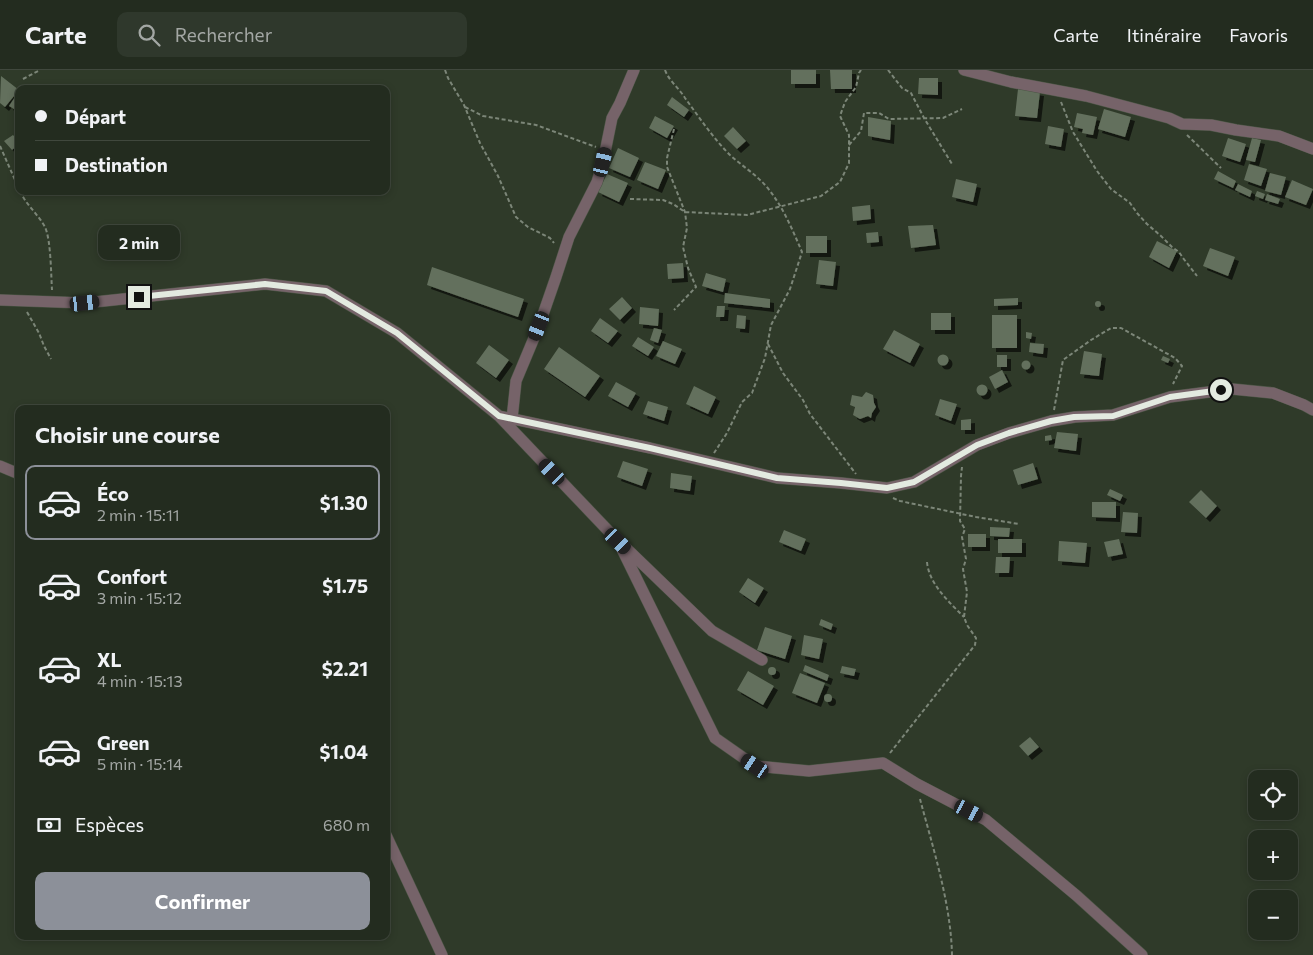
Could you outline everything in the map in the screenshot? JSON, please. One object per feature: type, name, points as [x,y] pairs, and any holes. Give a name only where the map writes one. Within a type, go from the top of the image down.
[{"type":"street","points":[[512,419],[516,381],[539,326],[569,237],[596,182],[612,118],[634,70]]},
{"type":"street","points":[[964,70],[1011,82],[1086,96],[1169,118],[1182,124],[1211,125],[1279,136],[1313,148]]},
{"type":"street","points":[[0,300],[85,303],[265,284],[326,291],[397,333],[499,416],[618,541],[712,631],[762,660]]},
{"type":"street","points":[[499,416],[650,448],[777,478],[887,488],[914,482],[977,445],[1009,433],[1051,421],[1074,417],[1113,416],[1167,398],[1232,389],[1272,393],[1313,410]]},
{"type":"street","points":[[0,466],[15,472]]},
{"type":"street","points":[[618,541],[715,738],[755,766],[809,771],[883,763],[917,784],[986,820],[1077,896],[1142,955]]},
{"type":"street","points":[[390,844],[442,955]]},
{"type":"path","points":[[23,79],[40,70]]},
{"type":"path","points":[[445,70],[465,107],[480,143],[498,176],[516,217],[528,227],[550,238],[564,252]]},
{"type":"path","points":[[665,70],[668,77],[694,112],[730,155],[755,174],[770,190],[782,207],[802,252],[790,288],[771,325],[765,358],[752,393],[742,402],[727,433],[715,450],[710,463]]},
{"type":"path","points":[[630,199],[663,200],[684,212],[747,215],[821,196],[840,182],[849,163],[849,136],[840,116],[845,102],[856,88],[861,70]]},
{"type":"path","points":[[888,70],[902,88],[911,93],[952,164]]},
{"type":"path","points":[[1056,90],[1073,132],[1097,171],[1111,189],[1130,203],[1147,224],[1180,252],[1197,276]]},
{"type":"path","points":[[465,107],[483,116],[536,125],[605,150]]},
{"type":"path","points":[[849,145],[861,131],[864,113],[879,113],[889,119],[943,118],[962,109]]},
{"type":"path","points":[[674,130],[667,158],[667,167],[684,212],[687,228],[682,247],[696,287],[674,310]]},
{"type":"path","points":[[1184,133],[1221,168]]},
{"type":"path","points":[[0,146],[15,181]]},
{"type":"path","points":[[21,195],[45,227],[48,236],[53,302]]},
{"type":"path","points":[[22,301],[51,359]]},
{"type":"path","points":[[1051,421],[1063,360],[1111,328],[1121,328],[1138,337],[1175,358],[1182,366],[1167,398]]},
{"type":"path","points":[[768,344],[783,373],[803,400],[818,426],[856,474],[860,485]]},
{"type":"path","points":[[964,617],[967,592],[963,569],[966,559],[962,537],[965,529],[960,521],[960,514],[961,476],[965,453]]},
{"type":"path","points":[[892,498],[960,514],[1020,524]]},
{"type":"path","points":[[883,763],[975,645],[976,638],[964,617],[939,590],[928,570],[927,562]]},
{"type":"path","points":[[917,784],[947,910],[952,955]]},
{"type":"building","points":[[791,70],[816,70],[816,84],[791,84]]},
{"type":"building","points":[[830,70],[852,70],[852,89],[831,89]]},
{"type":"building","points":[[1,76],[15,87],[15,95],[5,107],[0,103]]},
{"type":"building","points":[[919,78],[938,78],[938,95],[918,94]]},
{"type":"building","points":[[1018,89],[1040,92],[1037,118],[1015,116]]},
{"type":"building","points":[[15,97],[15,110],[9,106]]},
{"type":"building","points":[[672,97],[689,110],[684,117],[667,105]]},
{"type":"building","points":[[1104,109],[1131,117],[1125,137],[1098,129]]},
{"type":"building","points":[[1077,113],[1097,117],[1093,135],[1082,133],[1083,129],[1074,127]]},
{"type":"building","points":[[655,116],[674,126],[667,138],[649,128]]},
{"type":"building","points":[[868,117],[891,121],[890,140],[868,136]]},
{"type":"building","points":[[1048,126],[1064,129],[1061,147],[1045,144]]},
{"type":"building","points":[[733,127],[746,141],[737,149],[724,136]]},
{"type":"building","points":[[13,135],[15,137],[15,147],[12,150],[4,141]]},
{"type":"building","points":[[1228,138],[1246,144],[1240,162],[1222,156]]},
{"type":"building","points":[[1252,138],[1261,140],[1255,162],[1246,160]]},
{"type":"building","points":[[618,148],[639,158],[630,177],[609,168]]},
{"type":"building","points":[[645,162],[666,170],[658,189],[637,180]]},
{"type":"building","points":[[1249,164],[1267,169],[1261,186],[1244,180]]},
{"type":"building","points":[[1218,171],[1236,181],[1233,188],[1214,179]]},
{"type":"building","points":[[1270,173],[1286,177],[1281,195],[1265,191]]},
{"type":"building","points":[[607,174],[628,183],[619,202],[598,192]]},
{"type":"building","points":[[956,179],[977,184],[973,202],[952,197]]},
{"type":"building","points":[[1292,180],[1313,189],[1306,205],[1285,197]]},
{"type":"building","points":[[1238,184],[1252,191],[1250,197],[1235,190]]},
{"type":"building","points":[[1257,191],[1265,194],[1263,199],[1255,196]]},
{"type":"building","points":[[1267,194],[1280,199],[1278,204],[1265,200]]},
{"type":"building","points":[[870,205],[871,219],[853,221],[852,207]]},
{"type":"building","points":[[933,225],[936,245],[911,248],[908,226]]},
{"type":"building","points":[[878,232],[879,242],[867,243],[866,233]]},
{"type":"building","points":[[806,236],[827,236],[827,253],[806,253]]},
{"type":"building","points":[[1157,241],[1177,251],[1169,268],[1149,257]]},
{"type":"building","points":[[1210,248],[1235,257],[1228,276],[1203,266]]},
{"type":"building","points":[[819,260],[836,262],[833,286],[816,284]]},
{"type":"building","points":[[683,263],[684,278],[668,279],[667,264]]},
{"type":"building","points":[[432,267],[524,299],[518,317],[427,285]]},
{"type":"building","points":[[706,273],[726,279],[723,292],[702,286]]},
{"type":"building","points":[[725,293],[770,299],[770,308],[724,303]]},
{"type":"building","points":[[622,297],[632,308],[620,320],[609,309]]},
{"type":"building","points":[[1018,298],[1018,305],[994,306],[994,299]]},
{"type":"building","points":[[1098,301],[1101,304],[1098,307],[1095,304]]},
{"type":"building","points":[[717,306],[725,306],[724,317],[716,317]]},
{"type":"building","points":[[640,307],[659,309],[658,326],[639,324]]},
{"type":"building","points":[[931,313],[951,313],[951,330],[931,330]]},
{"type":"building","points":[[737,315],[746,316],[745,329],[736,328]]},
{"type":"building","points":[[992,315],[1017,315],[1017,348],[992,348]]},
{"type":"building","points":[[600,318],[618,331],[608,343],[591,331]]},
{"type":"building","points":[[654,328],[662,330],[658,343],[650,340]]},
{"type":"building","points":[[894,330],[920,344],[910,363],[883,349]]},
{"type":"building","points":[[1026,332],[1032,333],[1031,339],[1026,338]]},
{"type":"building","points":[[638,337],[654,347],[648,356],[632,346]]},
{"type":"building","points":[[663,341],[682,349],[675,364],[656,356]]},
{"type":"building","points":[[1030,343],[1044,344],[1043,354],[1029,352]]},
{"type":"building","points":[[489,345],[509,360],[496,378],[476,363]]},
{"type":"building","points":[[559,347],[600,376],[585,397],[544,369]]},
{"type":"building","points":[[1084,351],[1102,354],[1099,376],[1080,374]]},
{"type":"building","points":[[941,355],[945,355],[948,360],[947,364],[941,365],[938,362],[938,358]]},
{"type":"building","points":[[997,355],[1007,355],[1007,367],[997,367]]},
{"type":"building","points":[[1163,356],[1170,359],[1168,363],[1161,360]]},
{"type":"building","points":[[1026,360],[1031,365],[1026,370],[1021,365]]},
{"type":"building","points":[[1002,370],[1008,382],[995,389],[989,377]]},
{"type":"building","points":[[616,382],[636,393],[628,407],[608,396]]},
{"type":"building","points":[[980,385],[984,385],[987,390],[986,394],[980,395],[977,392],[977,388]]},
{"type":"building","points":[[694,386],[716,397],[708,414],[686,404]]},
{"type":"building","points":[[866,392],[873,395],[876,407],[871,418],[868,416],[860,419],[853,415],[855,407],[850,405],[852,395],[862,397]]},
{"type":"building","points":[[940,399],[957,404],[951,421],[935,415]]},
{"type":"building","points":[[648,401],[668,407],[664,421],[643,414]]},
{"type":"building","points":[[971,419],[971,430],[961,430],[961,420]]},
{"type":"building","points":[[1057,432],[1078,434],[1076,451],[1054,448]]},
{"type":"building","points":[[1051,435],[1052,440],[1045,441],[1045,436]]},
{"type":"building","points":[[623,461],[648,469],[642,486],[617,477]]},
{"type":"building","points":[[1033,463],[1038,479],[1018,485],[1013,470]]},
{"type":"building","points":[[671,473],[692,476],[690,491],[670,488]]},
{"type":"building","points":[[1110,489],[1123,495],[1120,501],[1107,495]]},
{"type":"building","points":[[1201,490],[1217,506],[1206,518],[1189,502]]},
{"type":"building","points":[[1092,502],[1116,502],[1116,518],[1092,517]]},
{"type":"building","points":[[1123,512],[1138,513],[1137,533],[1121,532]]},
{"type":"building","points":[[990,527],[1010,528],[1009,537],[990,536]]},
{"type":"building","points":[[784,530],[806,539],[801,551],[779,542]]},
{"type":"building","points":[[968,534],[986,534],[986,547],[968,547]]},
{"type":"building","points":[[998,539],[1022,539],[1022,553],[998,553]]},
{"type":"building","points":[[1119,539],[1123,554],[1108,557],[1104,542]]},
{"type":"building","points":[[1059,541],[1087,543],[1085,563],[1058,561]]},
{"type":"building","points":[[996,557],[1010,557],[1009,573],[995,573]]},
{"type":"building","points":[[748,578],[764,588],[755,603],[739,592]]},
{"type":"building","points":[[821,619],[833,624],[831,630],[819,625]]},
{"type":"building","points":[[765,627],[792,636],[785,659],[757,650]]},
{"type":"building","points":[[804,635],[823,639],[819,659],[801,655]]},
{"type":"building","points":[[805,665],[829,675],[827,681],[803,671]]},
{"type":"building","points":[[842,666],[856,669],[854,676],[840,673]]},
{"type":"building","points":[[772,667],[776,671],[772,675],[768,671]]},
{"type":"building","points":[[748,671],[774,686],[763,705],[737,690]]},
{"type":"building","points":[[800,673],[825,683],[817,703],[792,693]]},
{"type":"building","points":[[828,694],[832,698],[828,702],[824,698]]},
{"type":"building","points":[[1030,737],[1039,747],[1028,756],[1019,746]]},
{"type":"route","points":[[139,297],[265,284],[326,291],[397,333],[499,416],[570,430],[777,478],[887,488],[914,482],[977,445],[1009,433],[1051,421],[1074,417],[1113,416],[1170,397],[1221,390]]}]
